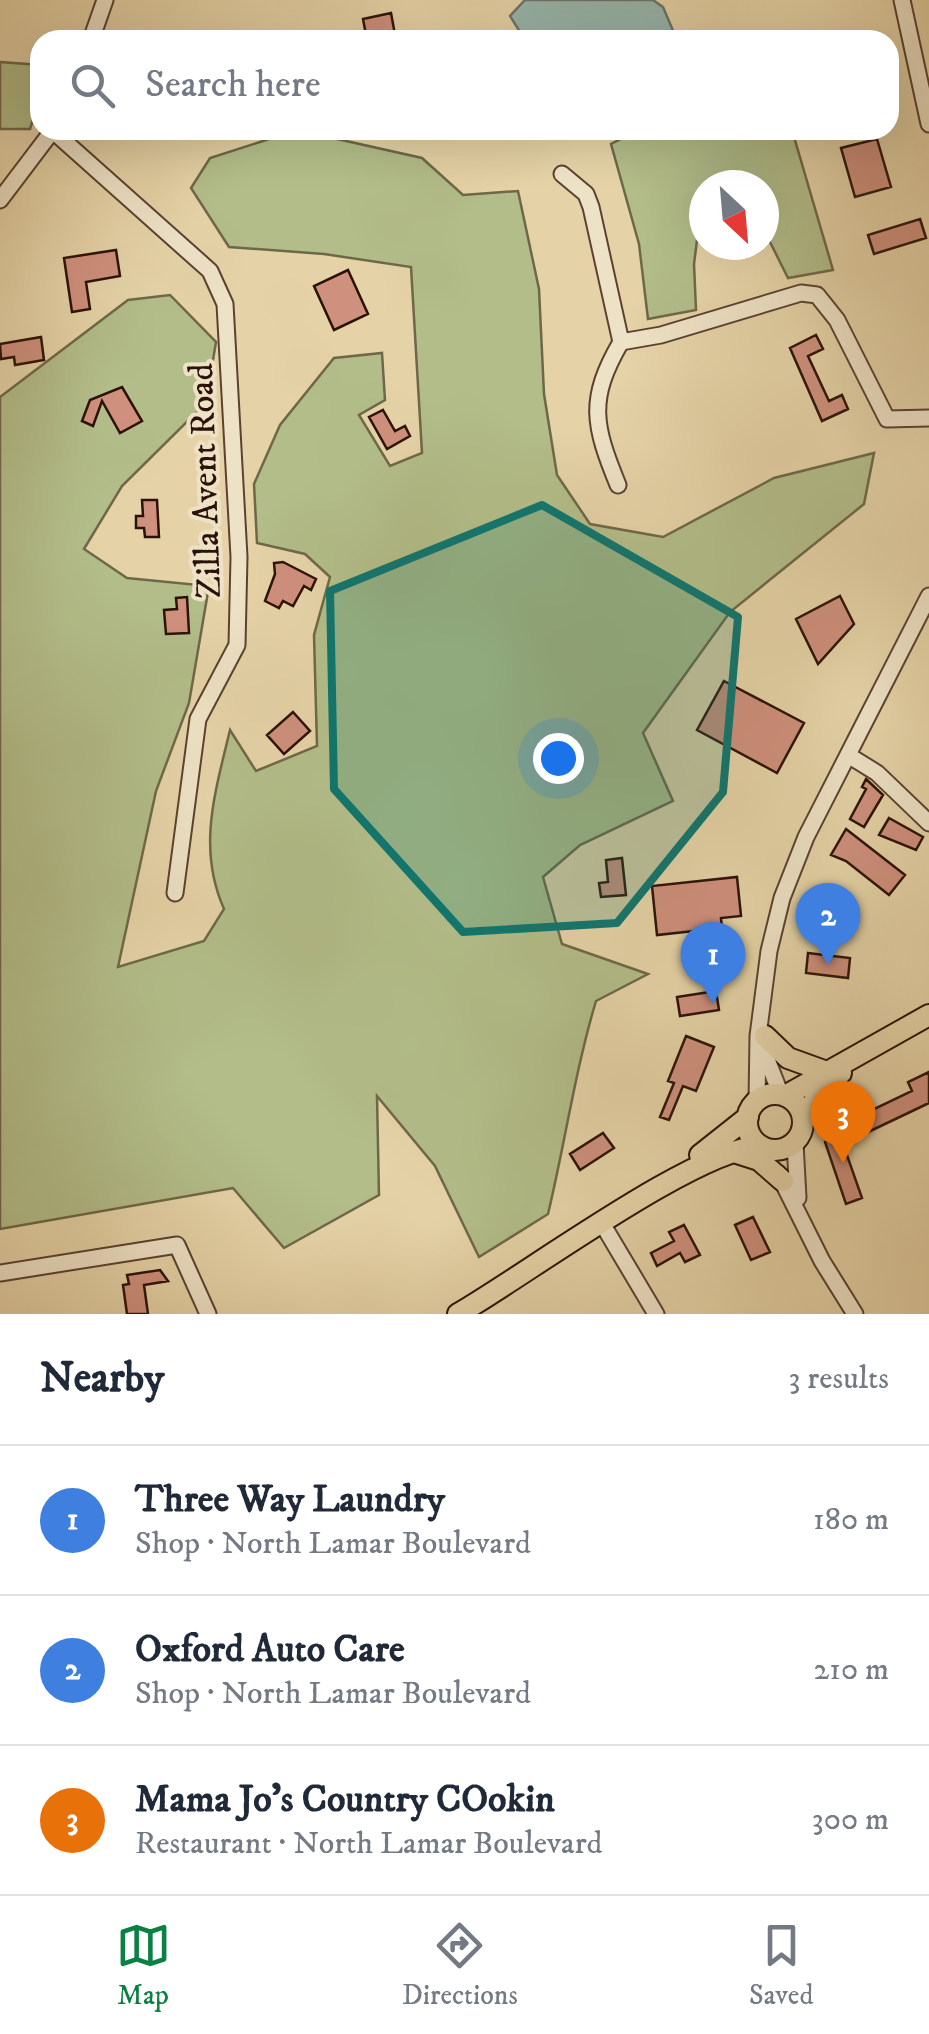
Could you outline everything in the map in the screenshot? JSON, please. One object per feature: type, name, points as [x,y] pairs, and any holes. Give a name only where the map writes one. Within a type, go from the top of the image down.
[{"type":"main road","points":[[687,1172],[693,1161],[752,1109],[852,1060],[929,1015]]},
{"type":"main road","points":[[763,1030],[788,1058],[824,1072]]},
{"type":"main road","points":[[458,1314],[687,1172],[725,1154],[762,1147],[777,1150],[794,1143],[819,1092],[852,1060]]},
{"type":"main road","points":[[783,1095],[800,1108],[804,1120]]},
{"type":"main road","points":[[752,1109],[750,1134],[762,1147]]},
{"type":"main road","points":[[725,1154],[759,1160],[783,1181]]},
{"type":"street","points":[[94,30],[105,0]]},
{"type":"street","points":[[902,0],[929,124]]},
{"type":"street","points":[[0,200],[46,140]]},
{"type":"street","name":"Zilla Avent Road","points":[[63,140],[210,271],[225,304],[239,557],[237,645],[198,718],[175,893]]},
{"type":"street","points":[[562,174],[586,194],[591,207],[621,342],[601,380],[596,411],[597,428],[618,486]]},
{"type":"street","points":[[621,342],[661,335],[801,293],[817,296],[838,320],[886,419],[929,418]]},
{"type":"street","points":[[752,1109],[769,952],[782,898],[806,837],[929,596]]},
{"type":"street","points":[[848,755],[877,773],[929,823]]},
{"type":"street","points":[[763,1030],[768,1062],[783,1095]]},
{"type":"street","points":[[794,1143],[799,1207]]},
{"type":"street","points":[[762,1147],[799,1207],[822,1261],[855,1314]]},
{"type":"street","points":[[603,1225],[656,1314]]},
{"type":"street","points":[[0,1272],[177,1245],[205,1310]]},
{"type":"highlighted area","points":[[542,505],[738,617],[723,792],[617,923],[463,932],[334,789],[330,591]]},
{"type":"green space","points":[[0,62],[30,64],[30,129],[0,129]]},
{"type":"green space","points":[[266,140],[342,140],[422,158],[463,195],[518,191],[539,289],[544,394],[557,475],[590,524],[663,537],[774,478],[874,453],[864,504],[730,612],[643,733],[673,801],[580,845],[543,877],[562,944],[648,974],[596,1001],[548,1214],[479,1257],[435,1166],[377,1096],[379,1195],[284,1248],[233,1188],[0,1229],[0,397],[128,300],[170,295],[216,342],[206,403],[122,486],[84,549],[127,578],[209,586],[189,703],[156,791],[118,967],[204,941],[224,909],[211,864],[210,842],[214,798],[230,730],[256,771],[317,746],[314,635],[330,577],[305,554],[257,543],[254,484],[280,425],[334,358],[382,353],[385,400],[359,415],[390,466],[422,453],[411,267],[324,254],[229,247],[191,188],[210,158]]},
{"type":"green space","points":[[619,140],[795,140],[833,270],[788,278],[779,260],[779,170],[689,170],[689,260],[695,260],[696,310],[648,319],[639,244],[611,144]]},
{"type":"water","points":[[525,0],[653,0],[663,7],[673,30],[519,30],[510,16]]},
{"type":"building","points":[[391,13],[394,30],[365,30],[363,19]]},
{"type":"building","points":[[877,140],[891,187],[855,197],[841,148]]},
{"type":"building","points":[[920,219],[926,238],[874,254],[868,235]]},
{"type":"building","points":[[116,250],[120,276],[86,282],[90,309],[72,312],[64,258]]},
{"type":"building","points":[[348,270],[368,314],[334,330],[314,286]]},
{"type":"building","points":[[816,335],[823,349],[808,356],[829,401],[842,395],[848,409],[822,421],[790,348]]},
{"type":"building","points":[[41,337],[44,360],[15,365],[14,357],[1,359],[0,344]]},
{"type":"building","points":[[122,387],[142,421],[120,433],[102,401],[93,426],[82,421],[90,400]]},
{"type":"building","points":[[383,410],[395,431],[405,426],[410,436],[387,449],[369,417]]},
{"type":"building","points":[[142,500],[157,500],[159,537],[145,537],[144,528],[136,528],[136,516],[143,516]]},
{"type":"building","points":[[283,562],[316,579],[311,590],[304,586],[293,606],[283,601],[279,608],[265,601],[275,574],[274,563]]},
{"type":"building","points":[[840,596],[854,624],[818,664],[796,619]]},
{"type":"building","points":[[187,597],[189,633],[166,634],[164,610],[177,609],[176,598]]},
{"type":"building","points":[[724,681],[804,723],[777,773],[697,730]]},
{"type":"building","points":[[293,712],[310,731],[284,754],[267,735]]},
{"type":"building","points":[[866,779],[883,795],[864,827],[850,819],[866,789],[862,787]]},
{"type":"building","points":[[889,818],[923,837],[916,850],[879,835]]},
{"type":"building","points":[[846,829],[905,875],[889,895],[846,861],[831,855]]},
{"type":"building","points":[[622,858],[626,895],[601,897],[599,883],[608,882],[606,860]]},
{"type":"building","points":[[737,877],[741,916],[721,918],[722,928],[657,935],[652,886]]},
{"type":"building","points":[[808,953],[850,958],[848,978],[806,973]]},
{"type":"building","points":[[716,991],[719,1010],[680,1016],[677,997]]},
{"type":"building","points":[[686,1036],[714,1047],[696,1091],[683,1086],[669,1120],[660,1117],[674,1083],[668,1081]]},
{"type":"building","points":[[929,1072],[929,1103],[843,1144],[862,1198],[846,1204],[825,1142],[849,1121],[912,1091],[908,1082]]},
{"type":"building","points":[[603,1133],[614,1148],[580,1170],[570,1154]]},
{"type":"building","points":[[753,1217],[770,1252],[751,1260],[735,1225]]},
{"type":"building","points":[[684,1225],[700,1255],[685,1262],[680,1253],[657,1266],[651,1253],[674,1241],[669,1232]]},
{"type":"building","points":[[160,1270],[168,1281],[144,1285],[148,1314],[127,1314],[123,1285],[129,1284],[127,1275]]},
{"type":"place","name":"Oxford Auto Care","points":[[828,965]]},
{"type":"place","name":"Three Way Laundry","points":[[713,1004]]},
{"type":"place","name":"Mama Jo's Country COokin","points":[[843,1163]]}]
